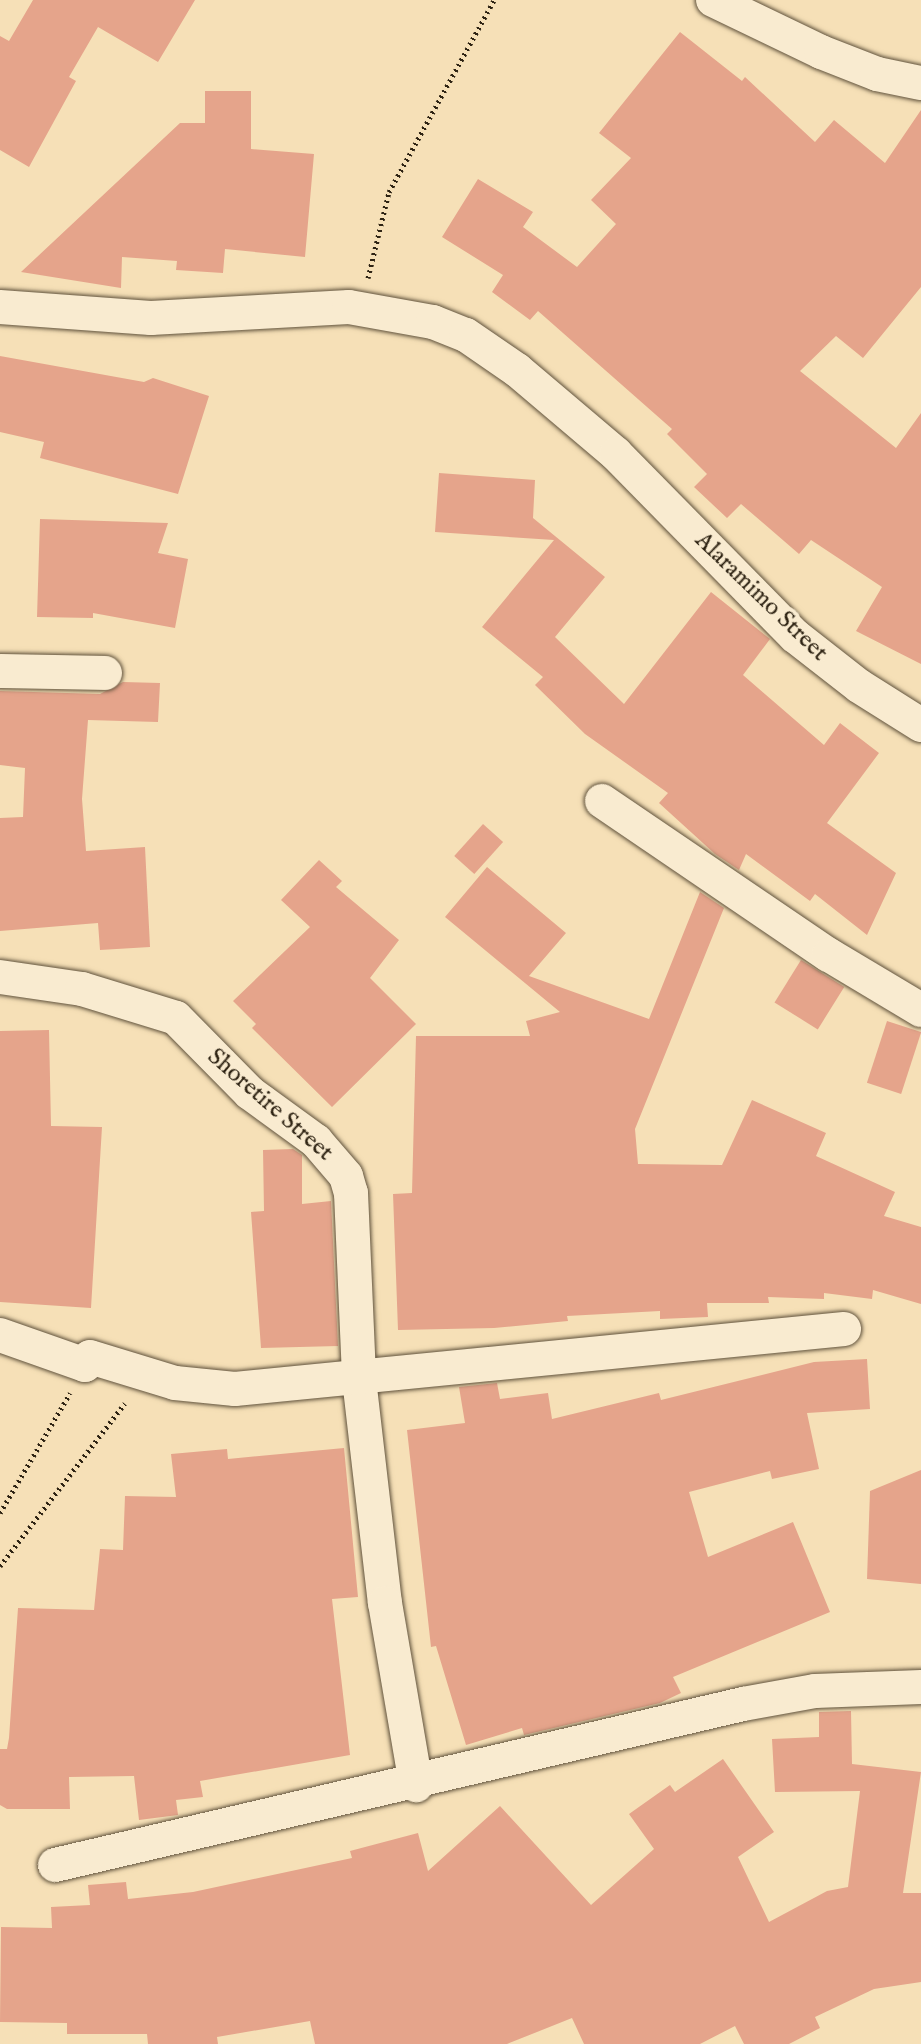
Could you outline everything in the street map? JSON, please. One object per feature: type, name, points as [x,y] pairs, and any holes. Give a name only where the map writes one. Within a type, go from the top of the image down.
[{"type":"street","points":[[713,0],[821,52],[877,74],[921,83]]},
{"type":"street","name":"Alaramimo Street","points":[[0,307],[151,318],[298,306],[356,308],[433,322],[466,335],[517,370],[616,454],[795,636],[859,686],[921,725]]},
{"type":"street","points":[[0,671],[105,673]]},
{"type":"street","points":[[602,801],[829,955],[921,1010]]},
{"type":"street","name":"Shoretire Street","points":[[0,977],[82,989],[176,1018],[250,1093],[316,1141],[346,1176],[359,1379],[385,1603],[416,1785]]},
{"type":"street","points":[[0,1335],[135,1373],[235,1389],[844,1329]]},
{"type":"street","points":[[55,1865],[416,1785],[743,1704],[815,1691],[921,1687]]},
{"type":"path","points":[[356,308],[389,192],[494,0]]},
{"type":"path","points":[[0,1513],[87,1361]]},
{"type":"path","points":[[0,1566],[135,1373]]},
{"type":"building","points":[[33,0],[195,0],[158,62],[98,27],[69,77],[76,81],[29,167],[0,150],[0,36],[9,41]]},
{"type":"building","points":[[680,32],[742,81],[745,77],[815,142],[834,120],[885,163],[921,110],[921,287],[863,358],[836,336],[800,371],[896,448],[921,413],[921,664],[856,631],[882,587],[811,540],[799,554],[741,504],[727,518],[694,487],[707,474],[667,434],[672,429],[538,311],[530,320],[492,292],[503,275],[442,237],[478,179],[533,212],[523,227],[577,267],[616,224],[591,200],[631,158],[599,133]]},
{"type":"building","points":[[205,91],[251,91],[251,149],[314,154],[305,257],[225,249],[223,273],[176,270],[177,261],[122,257],[121,288],[21,272],[180,123],[205,123]]},
{"type":"building","points":[[0,356],[144,382],[153,378],[209,396],[178,494],[40,458],[44,442],[0,432]]},
{"type":"building","points":[[439,473],[535,480],[533,518],[605,577],[555,637],[624,704],[711,592],[770,639],[743,675],[824,745],[840,723],[879,753],[827,823],[896,873],[867,935],[815,894],[810,901],[746,854],[739,870],[715,854],[659,803],[668,793],[585,734],[535,685],[543,677],[482,627],[554,540],[435,532]]},
{"type":"building","points":[[40,519],[168,523],[158,553],[188,559],[175,628],[93,613],[93,618],[37,617]]},
{"type":"building","points":[[123,682],[160,683],[158,722],[88,720],[82,799],[86,851],[145,847],[150,947],[100,950],[98,923],[0,931],[0,818],[23,817],[25,768],[0,765],[0,691],[100,694]]},
{"type":"building","points":[[483,824],[503,842],[474,874],[454,856]]},
{"type":"building","points":[[319,860],[342,881],[336,887],[399,940],[370,978],[416,1024],[332,1107],[252,1028],[256,1024],[233,1001],[310,927],[281,900]]},
{"type":"building","points":[[487,867],[566,933],[529,976],[649,1019],[700,892],[724,908],[635,1129],[638,1164],[722,1165],[752,1100],[826,1133],[816,1156],[895,1192],[884,1216],[921,1227],[921,1304],[873,1290],[872,1299],[824,1293],[824,1299],[768,1297],[769,1303],[707,1303],[708,1317],[660,1319],[660,1311],[567,1316],[568,1321],[494,1328],[398,1330],[393,1194],[412,1193],[416,1036],[530,1036],[526,1021],[560,1012],[445,917]]},
{"type":"building","points":[[801,960],[844,987],[818,1029],[775,1002]]},
{"type":"building","points":[[887,1021],[921,1032],[901,1094],[867,1083]]},
{"type":"building","points":[[49,1030],[51,1126],[102,1127],[91,1308],[0,1302],[0,1031]]},
{"type":"building","points":[[293,1149],[302,1155],[302,1204],[331,1201],[338,1346],[261,1348],[251,1212],[264,1211],[263,1150]]},
{"type":"building","points":[[867,1359],[870,1409],[807,1413],[819,1469],[772,1479],[770,1471],[689,1492],[708,1557],[793,1522],[830,1612],[673,1677],[681,1693],[660,1703],[524,1735],[522,1728],[466,1745],[436,1646],[431,1647],[407,1430],[465,1423],[459,1387],[497,1383],[500,1399],[548,1393],[552,1419],[659,1393],[661,1400],[814,1362]]},
{"type":"building","points":[[344,1448],[358,1597],[332,1599],[350,1755],[200,1781],[203,1797],[176,1800],[178,1815],[139,1820],[134,1776],[69,1777],[70,1809],[7,1809],[0,1805],[0,1749],[7,1749],[9,1738],[18,1608],[94,1610],[100,1549],[123,1550],[125,1496],[176,1497],[171,1454],[227,1449],[228,1459]]},
{"type":"building","points":[[921,1470],[921,1584],[867,1579],[870,1491]]},
{"type":"building","points":[[851,1711],[852,1764],[921,1772],[903,1893],[921,1893],[921,1982],[874,1989],[815,2017],[820,2028],[789,2044],[744,2044],[735,2026],[700,2044],[584,2044],[572,2018],[507,2044],[315,2044],[310,2021],[217,2037],[218,2044],[148,2044],[147,2034],[67,2034],[67,2023],[0,2022],[1,1927],[52,1928],[51,1907],[90,1905],[88,1885],[126,1882],[128,1899],[193,1892],[352,1858],[350,1851],[418,1833],[428,1871],[500,1806],[591,1905],[654,1849],[629,1814],[670,1785],[675,1792],[723,1759],[774,1832],[738,1857],[769,1922],[827,1891],[848,1887],[860,1791],[775,1792],[772,1739],[819,1737],[819,1712]]}]
